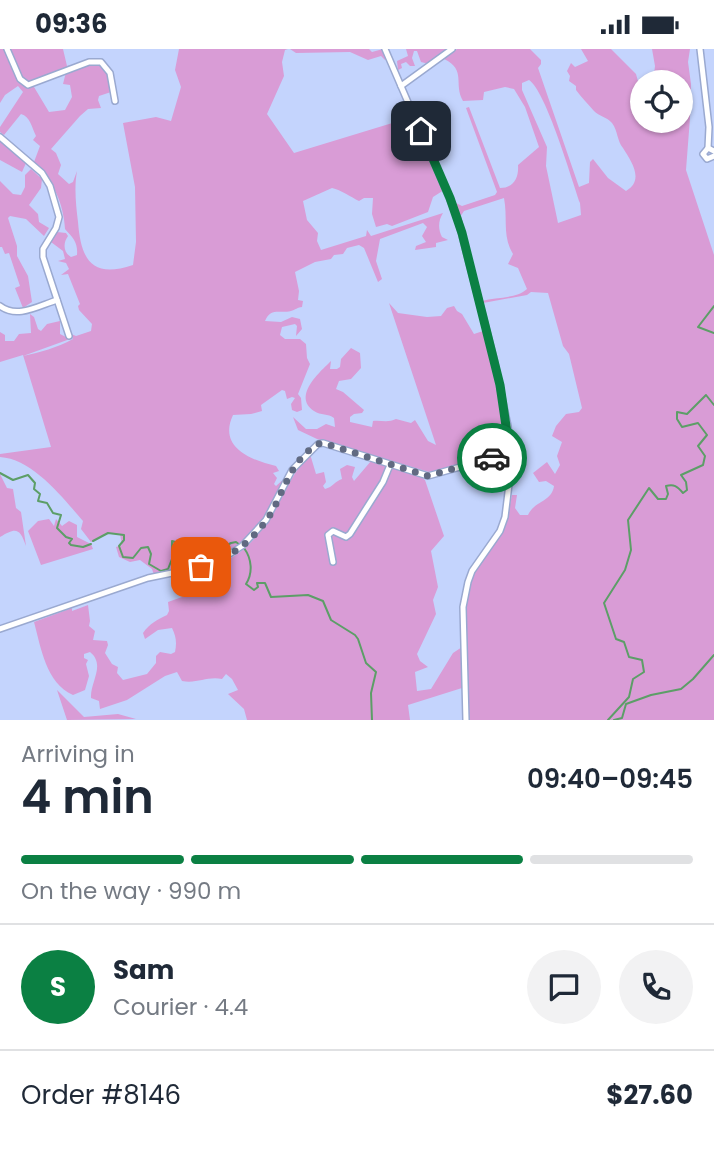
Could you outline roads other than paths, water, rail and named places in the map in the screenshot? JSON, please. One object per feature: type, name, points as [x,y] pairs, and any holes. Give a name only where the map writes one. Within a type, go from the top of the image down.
[{"type":"street","points":[[7,49],[20,79],[28,85],[89,62],[101,62],[110,73],[115,101]]},
{"type":"street","points":[[385,49],[450,198],[462,233],[500,385],[510,453],[509,494],[503,525],[472,571],[466,591],[463,620],[466,720]]},
{"type":"street","points":[[401,86],[452,49]]},
{"type":"street","points":[[700,49],[712,151]]},
{"type":"street","points":[[0,137],[44,176],[58,209],[58,224],[43,253],[69,336]]},
{"type":"street","points":[[0,306],[17,313],[57,300]]},
{"type":"street","points":[[0,629],[148,578],[205,566],[231,553],[242,546],[266,520],[292,470],[318,444],[337,447],[428,476],[510,453]]},
{"type":"street","points":[[333,562],[328,535],[333,531],[346,537],[350,534],[383,482],[390,465]]},
{"type":"waterway","points":[[714,306],[698,327],[714,333]]},
{"type":"waterway","points":[[608,720],[629,697],[633,679],[644,672],[642,660],[629,657],[624,642],[616,639],[604,603],[625,570],[631,550],[628,520],[649,488],[658,499],[666,499],[666,486],[675,486],[683,493],[687,490],[681,475],[703,465],[705,456],[698,446],[707,435],[698,423],[682,427],[677,419],[677,412],[687,414],[706,395],[714,405]]},
{"type":"waterway","points":[[0,473],[13,480],[28,475],[35,483],[34,489],[40,494],[38,501],[47,503],[53,513],[61,515],[57,528],[72,539],[69,543],[83,547],[91,544]]},
{"type":"waterway","points":[[93,541],[108,533],[124,535],[119,546],[123,557],[133,558],[141,548],[148,547],[151,554],[149,564],[161,571],[168,569],[172,559],[172,541],[179,543],[184,556],[197,561],[231,543],[240,545]]},
{"type":"waterway","points":[[244,548],[251,566],[246,584],[254,590],[258,587],[257,583],[265,583],[271,597],[308,595],[323,601],[331,620],[358,639],[366,663],[376,672],[371,693],[372,720]]},
{"type":"waterway","points":[[614,720],[622,718],[626,704],[651,695],[681,689],[714,655]]}]
